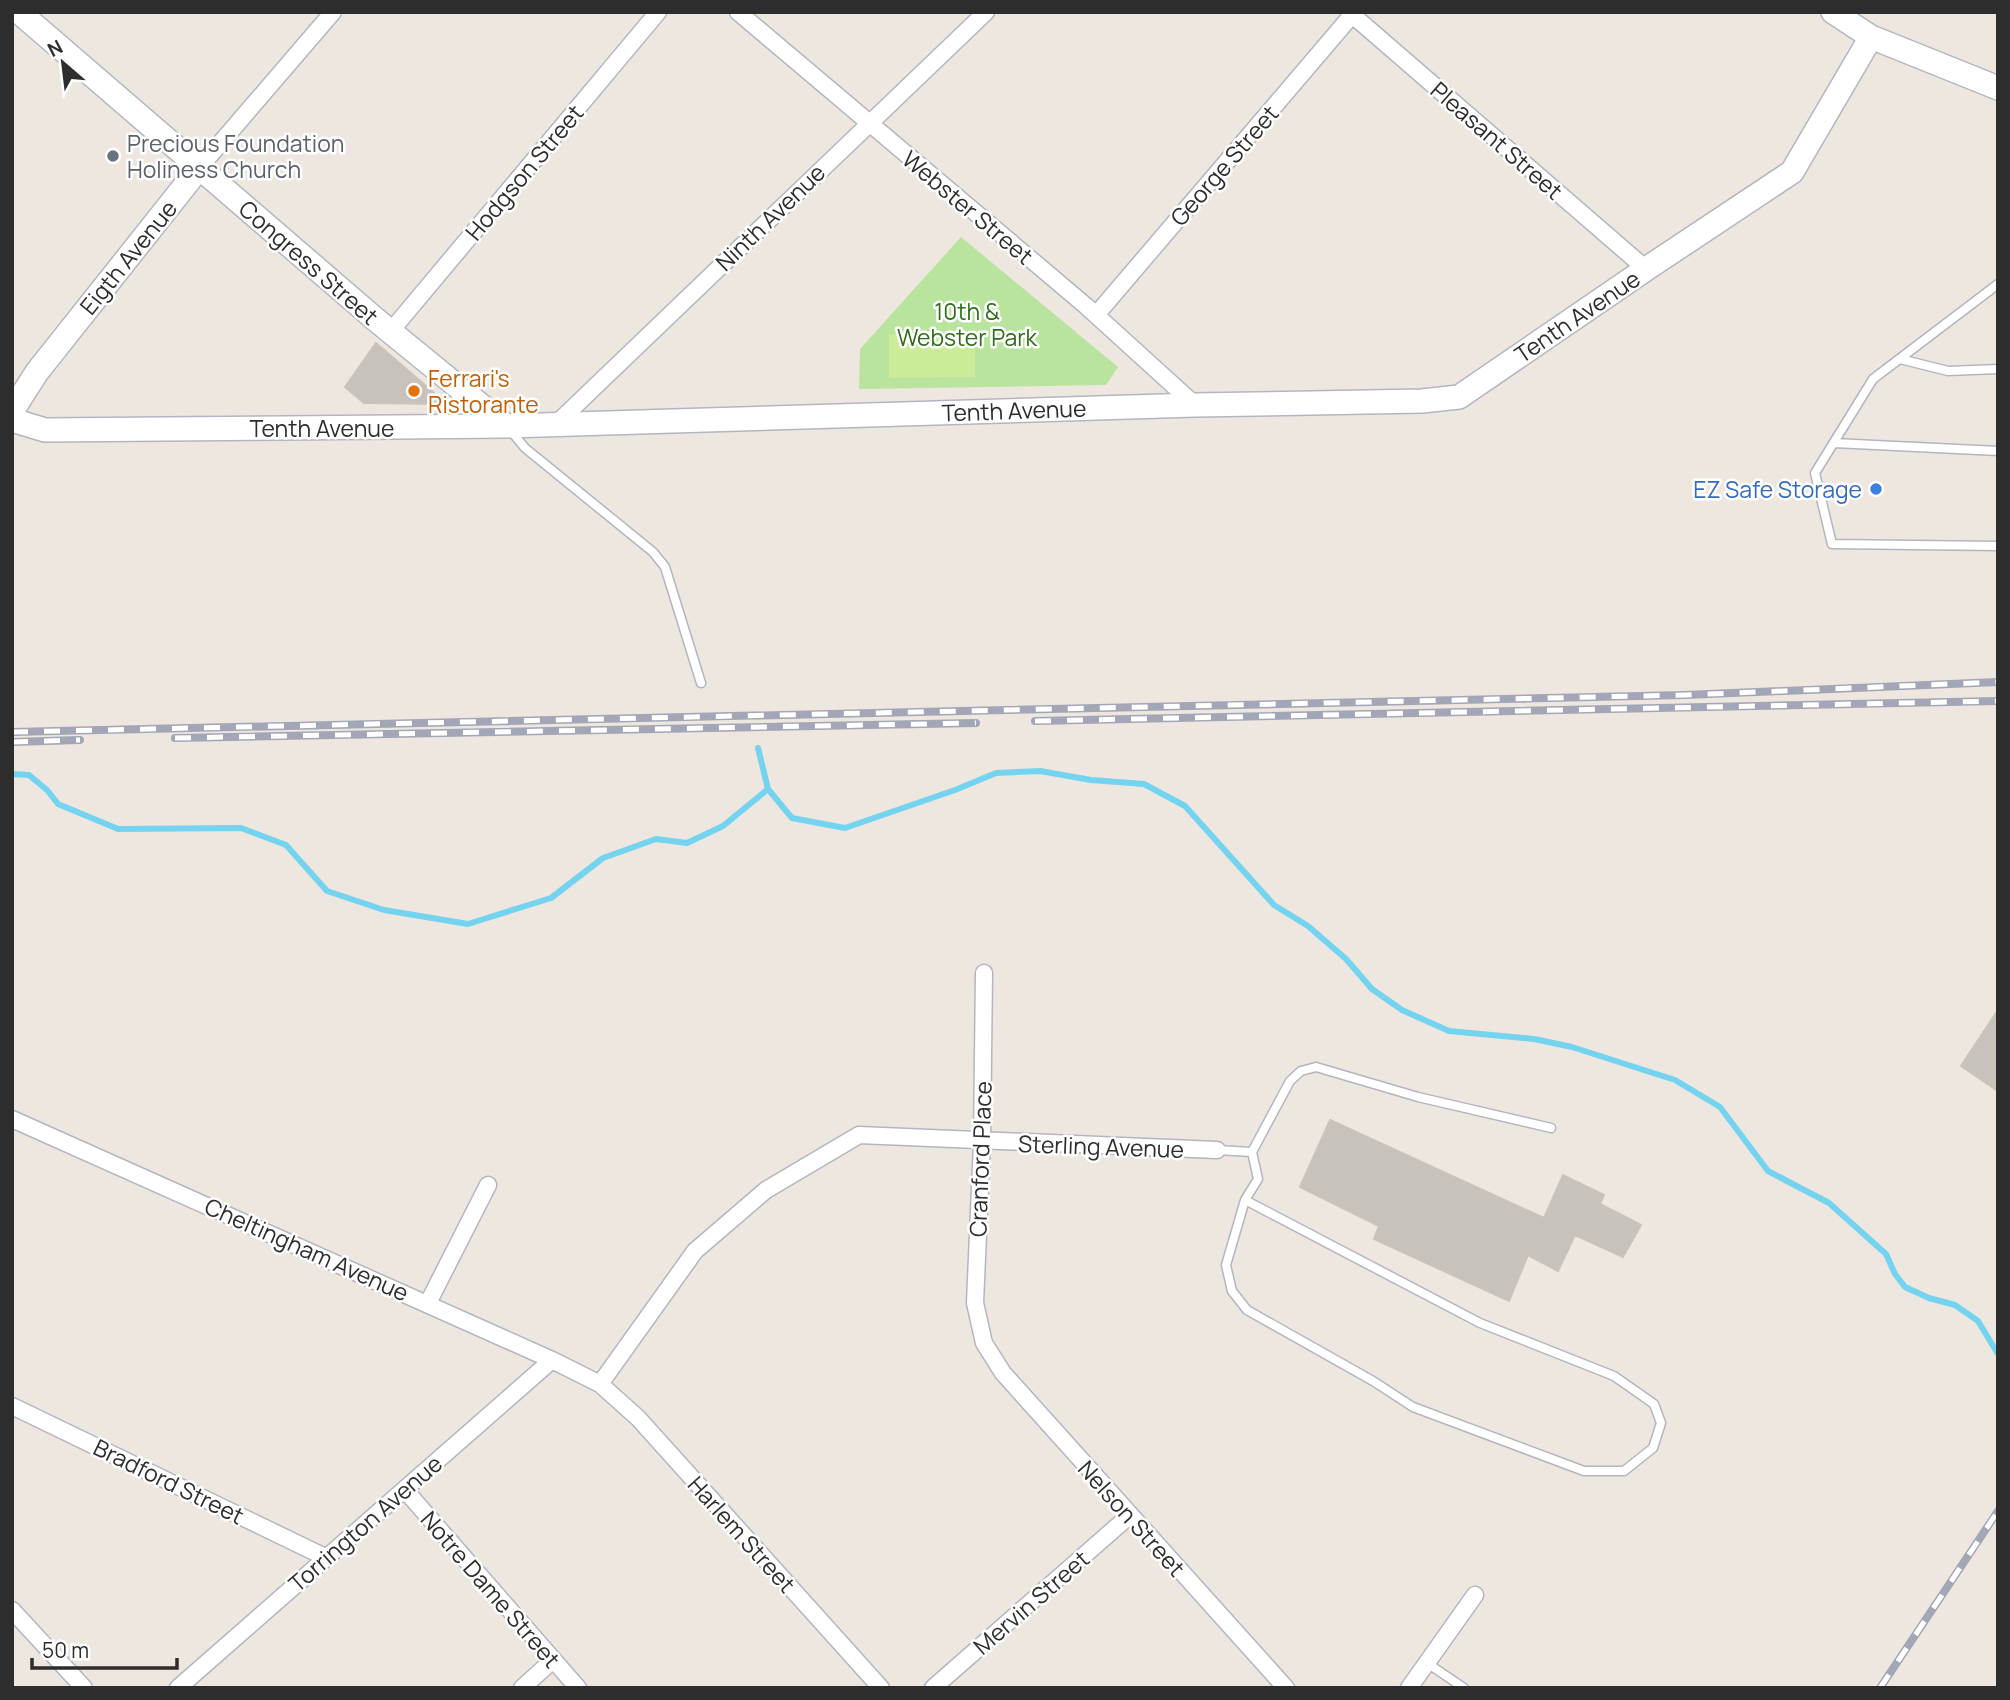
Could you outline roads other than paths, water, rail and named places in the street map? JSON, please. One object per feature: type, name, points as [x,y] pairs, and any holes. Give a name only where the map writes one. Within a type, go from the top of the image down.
[{"type":"street","name":"Congress Street","points":[[19,12],[390,332],[506,426]]},
{"type":"street","name":"Eigth Avenue","points":[[12,411],[37,372],[199,168],[332,12]]},
{"type":"street","name":"Hodgson Street","points":[[390,332],[658,12]]},
{"type":"street","name":"Webster Street","points":[[738,12],[1096,315],[1195,405]]},
{"type":"street","name":"Ninth Avenue","points":[[556,424],[986,12]]},
{"type":"street","points":[[1833,12],[1871,37],[1998,88]]},
{"type":"street","name":"Pleasant Street","points":[[1350,14],[1646,268]]},
{"type":"street","name":"George Street","points":[[1096,315],[1350,14]]},
{"type":"street","name":"Tenth Avenue","points":[[12,420],[45,430],[506,426],[1195,405],[1422,401],[1459,397],[1646,268],[1792,172],[1871,37]]},
{"type":"street","name":"Cranford Place","points":[[984,1343],[975,1303],[982,1142],[985,973]]},
{"type":"street","name":"Cheltingham Avenue","points":[[12,1119],[428,1303],[600,1384]]},
{"type":"street","name":"Sterling Avenue","points":[[600,1384],[695,1251],[766,1190],[859,1135],[1217,1150]]},
{"type":"street","points":[[428,1303],[488,1185]]},
{"type":"street","name":"Nelson Street","points":[[984,1343],[1003,1373],[1286,1688]]},
{"type":"street","name":"Torrington Avenue","points":[[178,1688],[552,1360]]},
{"type":"street","name":"Harlem Street","points":[[600,1384],[638,1418],[881,1688]]},
{"type":"street","name":"Bradford Street","points":[[12,1406],[325,1557]]},
{"type":"street","name":"Notre Dame Street","points":[[405,1490],[578,1688]]},
{"type":"street","name":"Mervin Street","points":[[933,1688],[1129,1516]]},
{"type":"street","points":[[1409,1688],[1475,1595]]},
{"type":"street","points":[[12,1610],[84,1688]]},
{"type":"street","points":[[522,1688],[554,1660]]},
{"type":"lane","points":[[1998,284],[1873,379],[1815,473],[1832,544],[1998,546]]},
{"type":"lane","points":[[1900,359],[1948,371],[1998,369]]},
{"type":"lane","points":[[506,426],[526,448],[659,559],[665,567],[701,683]]},
{"type":"lane","points":[[1833,443],[1998,451]]},
{"type":"lane","points":[[1245,1200],[1480,1323],[1614,1376],[1654,1404],[1661,1423],[1653,1448],[1624,1471],[1584,1471],[1413,1407],[1373,1381],[1247,1310],[1231,1291],[1226,1265],[1245,1200],[1258,1179],[1252,1152],[1290,1081],[1301,1070],[1316,1067],[1418,1097],[1551,1128]]},
{"type":"lane","points":[[1217,1150],[1252,1152]]},
{"type":"lane","points":[[1427,1663],[1464,1688]]},
{"type":"waterway","points":[[758,748],[768,789]]},
{"type":"waterway","points":[[12,774],[29,775],[47,790],[58,804],[118,829],[241,828],[286,845],[327,891],[384,910],[468,924],[551,898],[603,858],[656,839],[687,843],[723,826],[768,789],[792,818],[845,828],[996,773],[1040,771],[1091,780],[1144,784],[1185,806],[1274,905],[1308,926],[1346,959],[1372,989],[1402,1010],[1449,1031],[1534,1039],[1572,1047],[1675,1080],[1720,1107],[1768,1171],[1829,1203],[1886,1254],[1895,1274],[1905,1287],[1929,1298],[1955,1305],[1978,1321],[1998,1354]]},
{"type":"railway","points":[[12,732],[1685,695],[1998,682]]},
{"type":"railway","points":[[1035,721],[1998,701]]},
{"type":"railway","points":[[175,738],[976,723]]},
{"type":"railway","points":[[12,742],[80,740]]},
{"type":"railway","points":[[1880,1688],[1998,1511]]},
{"type":"place","name":"Precious Foundation Holiness Church","points":[[113,156]]},
{"type":"place","name":"Ferrari's Ristorante","points":[[414,391]]},
{"type":"place","name":"EZ Safe Storage","points":[[1876,489]]},
{"type":"park label","name":"10th & Webster Park","points":[[967,324]]}]
